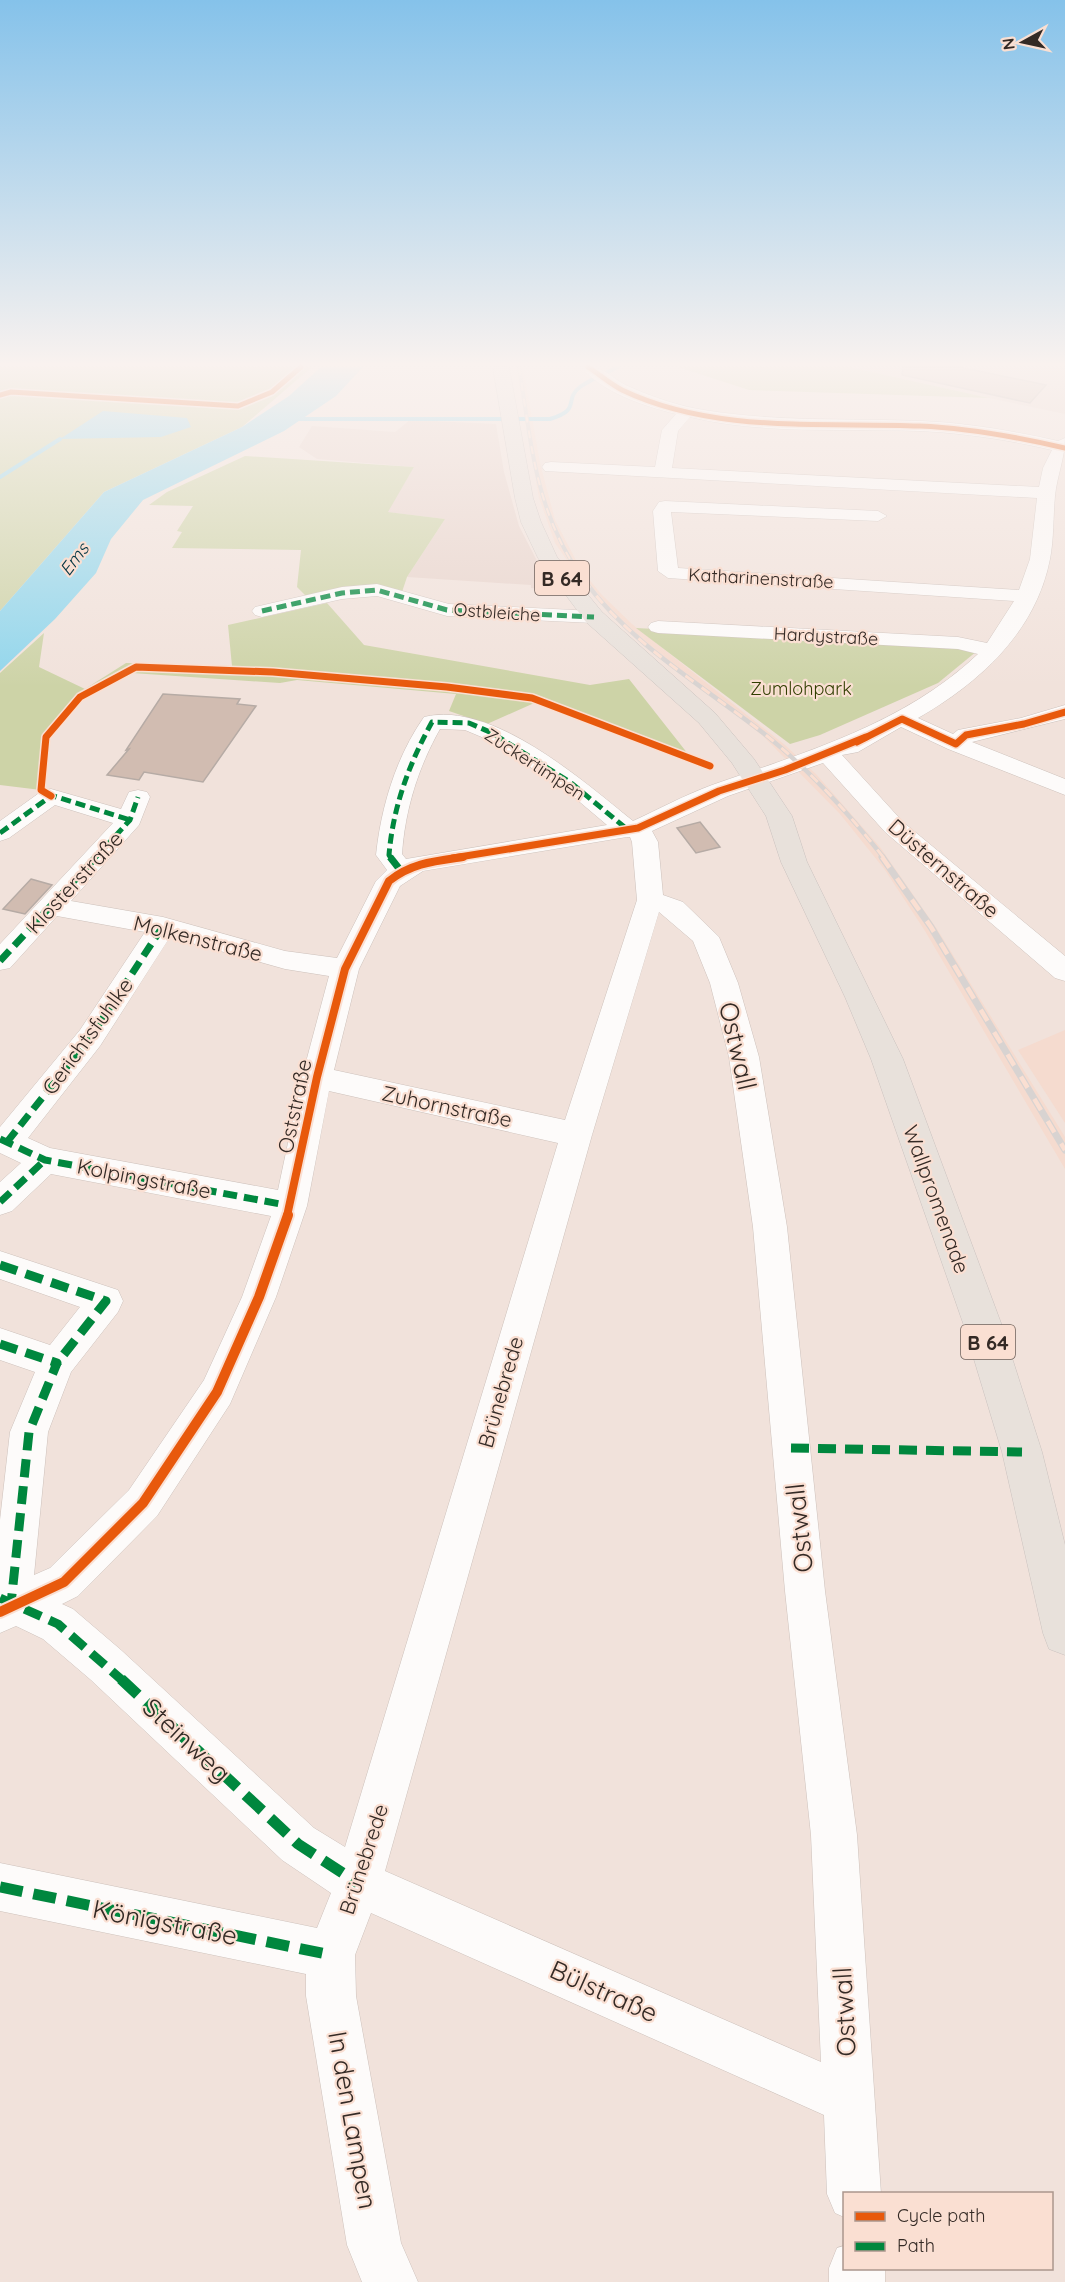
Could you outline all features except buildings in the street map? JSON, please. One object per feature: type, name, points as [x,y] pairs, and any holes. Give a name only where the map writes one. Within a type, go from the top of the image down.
[{"type":"main road","name":"B 64","points":[[520,473],[524,498],[536,535],[564,582],[594,617],[694,709],[751,784]]},
{"type":"main road","name":"Wallpromenade","points":[[751,784],[825,922],[887,1059],[982,1323],[1022,1452],[1065,1633]]},
{"type":"street","points":[[692,473],[1052,505]]},
{"type":"street","points":[[401,871],[417,864],[633,829],[678,810],[830,756],[902,719],[961,681],[994,651],[1013,623],[1027,596],[1040,559],[1052,505],[1050,473]]},
{"type":"street","name":"Katharinenstraße","points":[[878,516],[665,506],[662,511],[668,571],[675,574],[1027,596]]},
{"type":"street","name":"Ostbleiche","points":[[262,611],[342,593],[377,590],[402,595],[447,610],[594,617]]},
{"type":"street","name":"Hardystraße","points":[[658,627],[958,644],[994,651]]},
{"type":"street","points":[[956,744],[966,735],[1065,712]]},
{"type":"street","points":[[902,719],[956,744],[1065,788]]},
{"type":"street","name":"Zuckertimpen","points":[[401,871],[388,855],[390,831],[406,777],[432,722],[469,723],[492,733],[570,782],[633,829]]},
{"type":"street","points":[[751,784],[866,737]]},
{"type":"street","name":"Düsternstraße","points":[[830,756],[894,827],[1065,971]]},
{"type":"street","name":"Klosterstraße","points":[[0,833],[51,796],[134,808],[52,906],[0,961]]},
{"type":"street","name":"Brünebrede","points":[[331,1955],[358,1883],[576,1134],[650,900],[645,842],[633,829]]},
{"type":"street","name":"Oststraße","points":[[4,1605],[64,1582],[142,1503],[217,1392],[259,1297],[291,1206],[317,1077],[345,969],[389,881],[401,871]]},
{"type":"street","name":"Ostwall","points":[[650,900],[674,908],[705,937],[724,983],[744,1057],[770,1227],[805,1591],[834,1835],[854,2192]]},
{"type":"street","name":"Molkenstraße","points":[[52,906],[163,926],[285,960],[345,969]]},
{"type":"street","name":"Gerichtsfuhlke","points":[[4,1141],[90,1038],[163,926]]},
{"type":"street","name":"Zuhornstraße","points":[[317,1077],[576,1134]]},
{"type":"street","name":"Kolpingstraße","points":[[4,1141],[45,1160],[291,1206]]},
{"type":"street","points":[[0,1202],[45,1160]]},
{"type":"street","points":[[0,1265],[106,1301],[57,1363],[29,1432],[4,1605]]},
{"type":"street","points":[[0,1344],[57,1363]]},
{"type":"street","name":"Steinweg","points":[[4,1605],[58,1624],[106,1665],[298,1844],[358,1883]]},
{"type":"street","name":"Bülstraße","points":[[358,1883],[849,2100]]},
{"type":"street","name":"Königstraße","points":[[0,1887],[331,1955]]},
{"type":"street","name":"In den Lampen","points":[[331,1955],[331,1996],[374,2246],[390,2282]]},
{"type":"shaded area","points":[[410,473],[504,473],[519,526],[550,586],[539,586],[538,589],[531,588],[531,585],[407,577],[445,519],[387,512]]},
{"type":"shaded area","points":[[535,473],[543,473],[555,520],[580,568],[601,594],[632,624],[785,745],[816,774],[880,847],[937,929],[1065,1137],[1065,1169],[925,931],[885,870],[840,814],[763,736],[624,627],[593,595],[555,543],[539,498]]},
{"type":"shaded area","points":[[1065,1030],[1065,1123],[1018,1050]]},
{"type":"green space","points":[[0,473],[143,473],[104,492],[0,611]]},
{"type":"green space","points":[[207,473],[410,473],[388,512],[445,519],[407,577],[402,592],[308,598],[297,587],[301,550],[172,548],[182,532],[177,531],[193,506],[149,505],[167,492]]},
{"type":"green space","points":[[327,603],[364,645],[590,685],[629,679],[688,754],[541,700],[487,724],[449,711],[456,694],[297,680],[280,683],[132,673],[82,698],[47,739],[41,790],[0,785],[0,673],[44,633],[39,667],[85,689],[126,663],[232,666],[228,625]]},
{"type":"green space","name":"Zumlohpark","points":[[636,628],[957,645],[977,651],[938,683],[820,735],[790,744]]},
{"type":"water","name":"Ems","points":[[143,473],[197,473],[143,500],[111,539],[96,573],[55,619],[0,671],[0,611],[104,492]]},
{"type":"waterway","points":[[0,477],[6,473]]},
{"type":"railway","points":[[537,473],[555,531],[585,582]]},
{"type":"railway","points":[[584,580],[603,603],[646,645],[767,736],[799,764],[843,809],[884,858]]},
{"type":"railway","points":[[882,857],[931,927],[1065,1150]]},
{"type":"marked path","points":[[262,611],[342,593],[377,590],[402,595],[447,610],[594,617]]},
{"type":"marked path","points":[[401,871],[389,855],[393,820],[409,770],[432,722],[469,723],[492,733],[570,782],[628,830]]},
{"type":"marked path","points":[[47,794],[130,820]]},
{"type":"marked path","points":[[0,833],[51,796]]},
{"type":"marked path","points":[[0,961],[130,820],[138,797]]},
{"type":"marked path","points":[[7,1142],[90,1038],[163,926]]},
{"type":"marked path","points":[[0,1139],[45,1160],[291,1206]]},
{"type":"marked path","points":[[0,1202],[45,1160]]},
{"type":"marked path","points":[[0,1265],[106,1301],[57,1363]]},
{"type":"marked path","points":[[0,1344],[57,1363],[29,1432],[11,1604]]},
{"type":"marked path","points":[[791,1448],[1022,1452]]},
{"type":"marked path","points":[[0,1598],[58,1624],[106,1665],[298,1844],[358,1883]]},
{"type":"marked path","points":[[0,1887],[331,1955]]},
{"type":"cycle path","points":[[51,796],[41,790],[46,737],[80,697],[136,667],[273,672],[447,687],[532,698],[710,766]]},
{"type":"cycle path","points":[[857,742],[902,719],[956,744],[966,735],[1024,724],[1065,712]]},
{"type":"cycle path","points":[[0,1612],[64,1582],[143,1503],[217,1392],[259,1297],[291,1206],[317,1077],[345,969],[389,881],[401,871],[417,864],[638,828],[719,791],[785,770],[866,737]]}]
